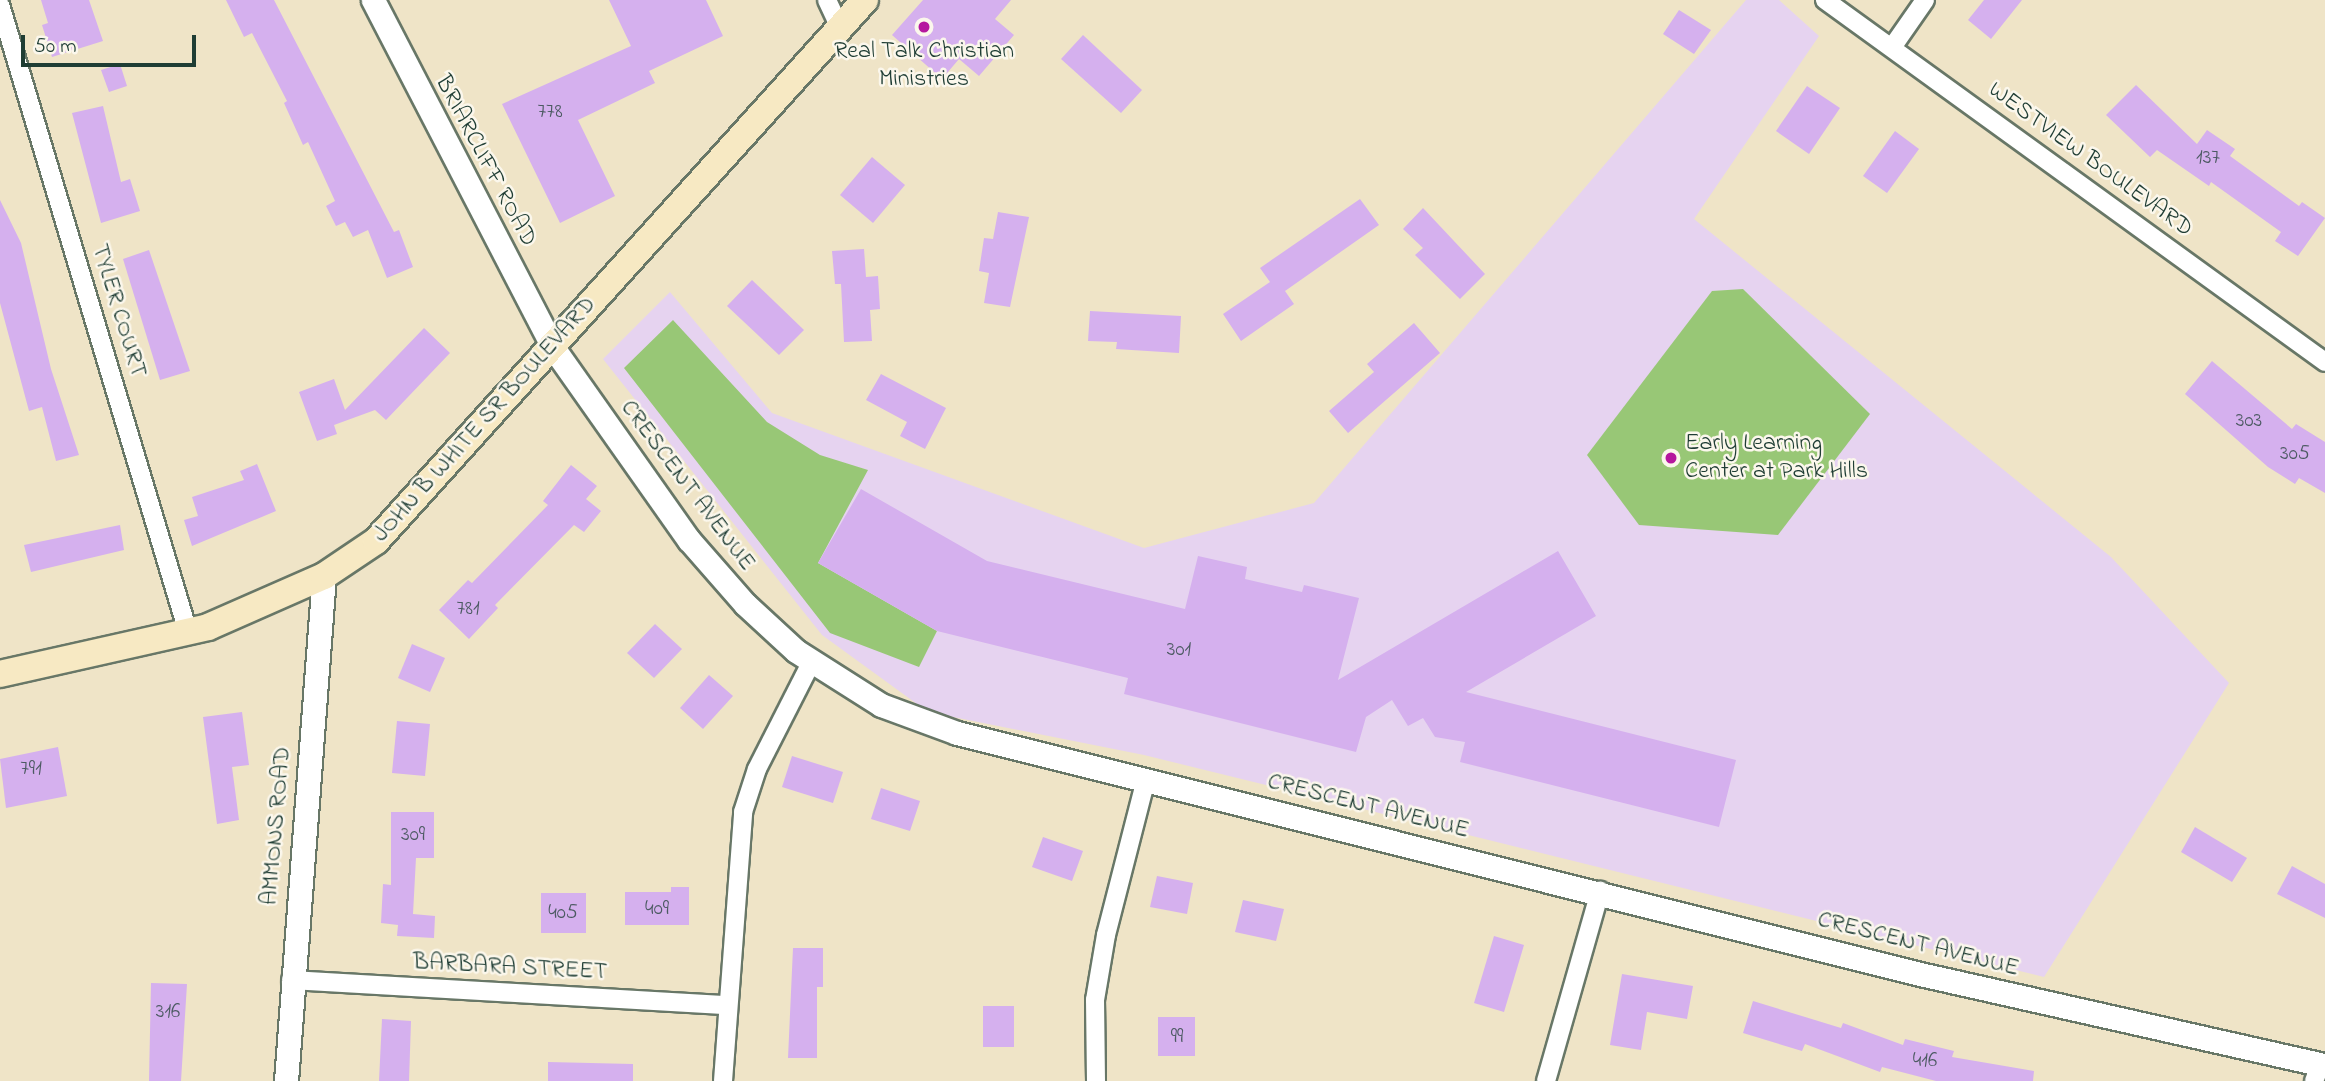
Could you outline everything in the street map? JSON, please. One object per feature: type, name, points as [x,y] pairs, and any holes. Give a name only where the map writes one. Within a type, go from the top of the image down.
[{"type":"main road","name":"JOHN B WHITE SR BOULEVARD","points":[[0,674],[208,627],[324,576],[394,527],[552,346],[865,0]]},
{"type":"street","name":"BRIARCLIFF ROAD","points":[[373,0],[552,346]]},
{"type":"street","points":[[827,0],[840,28]]},
{"type":"street","name":"WESTVIEW BOULEVARD","points":[[1825,0],[1893,46],[2325,362]]},
{"type":"street","points":[[1893,46],[1926,0]]},
{"type":"street","name":"TYLER COURT","points":[[0,5],[188,632]]},
{"type":"street","name":"CRESCENT AVENUE","points":[[552,346],[706,562],[811,663],[881,705],[918,721],[1600,891],[1920,974],[2320,1070]]},
{"type":"street","name":"AMMONS ROAD","points":[[286,1081],[291,980],[324,576]]},
{"type":"street","points":[[723,1081],[727,1005],[746,801],[757,769],[811,663]]},
{"type":"street","points":[[1096,1081],[1095,1000],[1106,935],[1146,779]]},
{"type":"street","points":[[1546,1081],[1600,891]]},
{"type":"street","name":"BARBARA STREET","points":[[291,980],[727,1005]]},
{"type":"shaded area","name":"Early Learning Center at Park Hills","points":[[1746,0],[1779,0],[1819,36],[1694,219],[2111,557],[2229,683],[2044,977],[1144,755],[928,712],[822,635],[603,359],[670,292],[772,413],[1144,548],[1314,503]]},
{"type":"green space","points":[[1743,289],[1870,414],[1778,535],[1639,525],[1587,455],[1712,291]]},
{"type":"green space","points":[[673,320],[767,422],[820,455],[868,470],[818,563],[937,631],[919,667],[830,633],[624,368]]},
{"type":"building","points":[[41,0],[89,0],[103,41],[52,57],[42,25],[48,23]]},
{"type":"building","points":[[226,0],[274,0],[394,232],[399,230],[413,267],[387,278],[368,230],[353,237],[345,222],[336,226],[326,206],[335,201],[308,142],[303,145],[284,103],[287,101],[252,33],[244,37]]},
{"type":"building","points":[[609,0],[706,0],[723,36],[649,71],[655,83],[578,120],[615,196],[560,223],[502,104],[631,46]]},
{"type":"building","points":[[923,0],[1011,0],[995,19],[1014,35],[979,76],[959,59],[942,79],[892,35]]},
{"type":"building","points":[[1984,0],[2022,0],[1991,39],[1968,20]]},
{"type":"building","points":[[1679,10],[1711,30],[1694,54],[1663,34]]},
{"type":"building","points":[[1083,35],[1142,90],[1121,113],[1061,59]]},
{"type":"building","points":[[120,64],[127,86],[109,92],[101,70]]},
{"type":"building","points":[[2136,85],[2197,144],[2207,130],[2235,149],[2230,156],[2299,206],[2302,202],[2325,218],[2298,256],[2275,241],[2281,232],[2211,182],[2209,186],[2157,150],[2150,157],[2106,115]]},
{"type":"building","points":[[1807,86],[1840,108],[1809,154],[1776,131]]},
{"type":"building","points":[[103,106],[121,182],[130,179],[140,211],[101,223],[72,113]]},
{"type":"building","points":[[1895,131],[1919,149],[1887,193],[1863,176]]},
{"type":"building","points":[[872,157],[905,185],[873,223],[840,195]]},
{"type":"building","points":[[1360,199],[1379,225],[1285,291],[1294,304],[1241,341],[1223,314],[1270,282],[1260,268]]},
{"type":"building","points":[[0,200],[21,243],[51,369],[79,455],[56,461],[42,407],[29,411],[0,303]]},
{"type":"building","points":[[1423,208],[1485,274],[1460,299],[1415,255],[1423,248],[1403,229]]},
{"type":"building","points":[[998,212],[1029,217],[1010,307],[984,303],[989,273],[979,271],[984,238],[993,239]]},
{"type":"building","points":[[864,249],[866,277],[878,276],[880,309],[870,310],[872,341],[844,342],[841,284],[835,284],[832,251]]},
{"type":"building","points":[[149,250],[190,371],[160,380],[123,259]]},
{"type":"building","points":[[752,280],[804,330],[779,355],[727,306]]},
{"type":"building","points":[[1090,311],[1181,316],[1179,353],[1116,349],[1117,342],[1088,341]]},
{"type":"building","points":[[1414,323],[1440,353],[1348,433],[1329,411],[1374,372],[1367,364]]},
{"type":"building","points":[[424,328],[450,353],[386,420],[375,410],[334,425],[337,434],[317,441],[299,392],[334,379],[345,410]]},
{"type":"building","points":[[2212,361],[2292,429],[2296,424],[2325,442],[2325,493],[2299,478],[2295,484],[2268,467],[2185,394]]},
{"type":"building","points":[[881,374],[946,408],[925,449],[900,436],[907,422],[866,400]]},
{"type":"building","points":[[257,464],[276,511],[192,546],[184,520],[198,516],[192,497],[244,480],[240,471]]},
{"type":"building","points":[[571,465],[597,486],[586,499],[601,511],[584,532],[574,525],[495,605],[498,608],[469,639],[439,610],[468,580],[472,583],[548,505],[543,501]]},
{"type":"building","points":[[861,489],[987,561],[1185,609],[1198,556],[1247,567],[1245,579],[1302,592],[1304,585],[1359,598],[1338,680],[1558,551],[1596,616],[1466,692],[1736,760],[1719,827],[1460,762],[1465,742],[1435,737],[1423,718],[1408,726],[1392,700],[1366,717],[1356,752],[1124,694],[1128,678],[937,631],[818,563]]},
{"type":"building","points":[[120,525],[124,550],[31,572],[24,545]]},
{"type":"building","points":[[655,624],[682,649],[654,678],[627,653]]},
{"type":"building","points":[[412,644],[445,658],[430,692],[398,678]]},
{"type":"building","points":[[709,675],[733,696],[703,729],[680,708]]},
{"type":"building","points":[[242,712],[249,765],[232,767],[239,820],[217,824],[203,717]]},
{"type":"building","points":[[397,721],[430,724],[425,776],[392,773]]},
{"type":"building","points":[[58,747],[67,796],[6,808],[0,759]]},
{"type":"building","points":[[792,756],[843,772],[833,803],[782,787]]},
{"type":"building","points":[[881,788],[920,801],[910,831],[871,819]]},
{"type":"building","points":[[391,812],[434,812],[434,858],[416,858],[413,914],[435,916],[434,938],[397,936],[398,925],[381,923],[383,884],[391,885]]},
{"type":"building","points":[[2195,827],[2247,858],[2232,882],[2181,852]]},
{"type":"building","points":[[1043,837],[1083,851],[1072,881],[1032,867]]},
{"type":"building","points":[[2292,866],[2325,884],[2325,918],[2277,894]]},
{"type":"building","points":[[1157,876],[1193,883],[1187,914],[1150,907]]},
{"type":"building","points":[[671,887],[689,887],[689,925],[625,925],[625,892],[671,892]]},
{"type":"building","points":[[541,893],[586,893],[586,933],[541,933]]},
{"type":"building","points":[[1243,900],[1284,909],[1276,941],[1235,932]]},
{"type":"building","points":[[1494,936],[1524,945],[1504,1012],[1474,1003]]},
{"type":"building","points":[[793,948],[823,948],[823,987],[817,987],[817,1058],[788,1058]]},
{"type":"building","points":[[1622,974],[1693,986],[1687,1019],[1647,1012],[1641,1050],[1610,1045]]},
{"type":"building","points":[[151,983],[187,984],[181,1081],[149,1081]]},
{"type":"building","points":[[1753,1001],[1841,1028],[1843,1023],[1903,1045],[1905,1039],[1954,1051],[1952,1057],[2034,1071],[2033,1081],[1936,1081],[1882,1067],[1880,1072],[1805,1044],[1802,1051],[1743,1033]]},
{"type":"building","points":[[983,1006],[1014,1006],[1014,1047],[983,1047]]},
{"type":"building","points":[[1158,1017],[1195,1017],[1195,1056],[1158,1056]]},
{"type":"building","points":[[382,1019],[411,1021],[409,1081],[379,1081]]},
{"type":"building","points":[[548,1062],[633,1064],[633,1081],[548,1081]]},
{"type":"place","name":"Real Talk Christian Ministries","points":[[924,27]]},
{"type":"place","name":"Early Learning Center at Park Hills","points":[[1671,458]]}]
